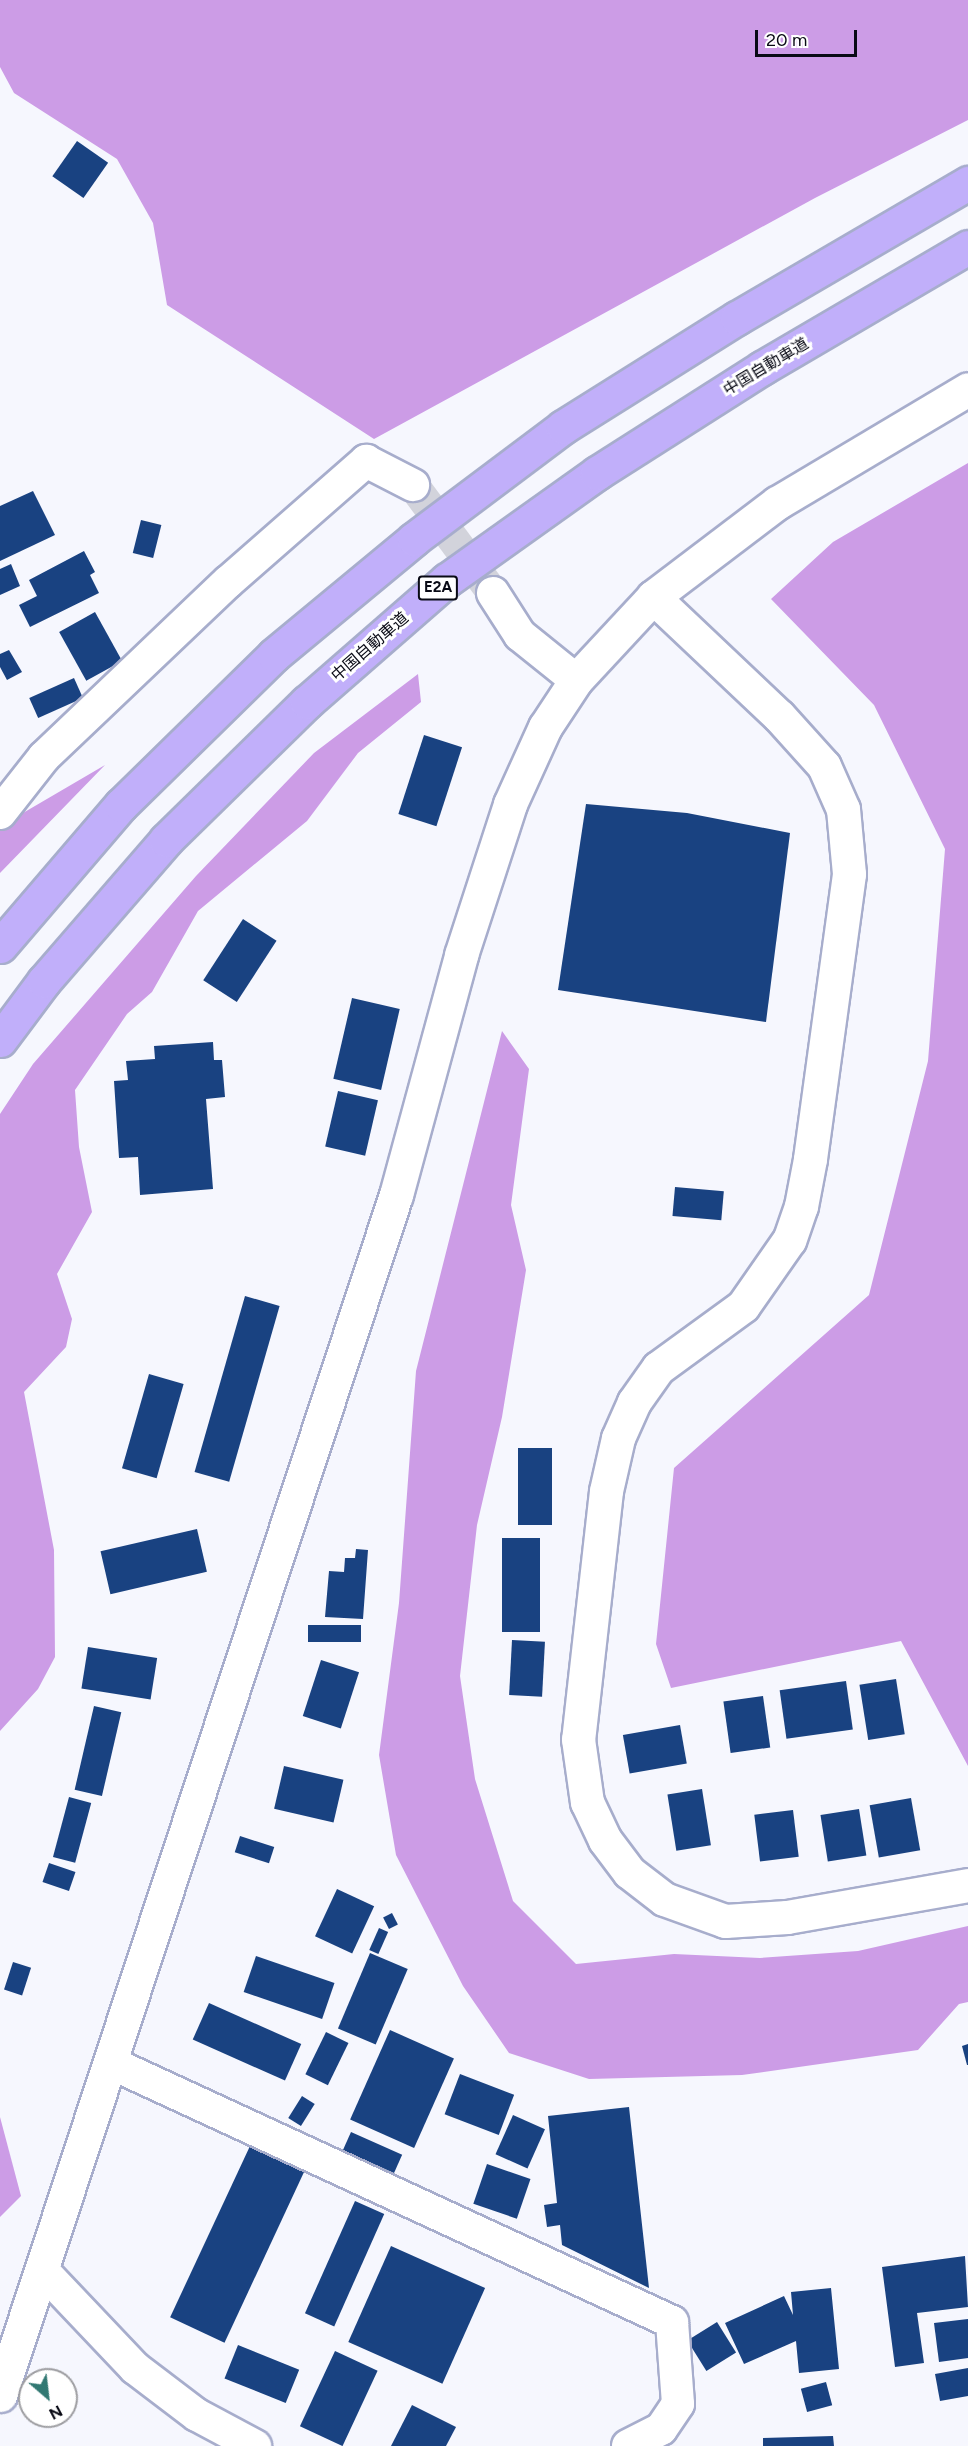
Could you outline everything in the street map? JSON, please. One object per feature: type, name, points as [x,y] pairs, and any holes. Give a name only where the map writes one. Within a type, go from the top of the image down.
[{"type":"highway","points":[[0,945],[138,789],[274,655],[414,539],[563,427],[737,318],[968,183]]},
{"type":"highway","name":"中国自動車道","points":[[0,1040],[44,981],[166,840],[307,702],[447,580],[597,473],[762,368],[968,247]]},
{"type":"street","points":[[0,2395],[43,2271],[396,1195],[460,955],[510,804],[545,727],[576,680],[653,597],[777,502],[968,389]]},
{"type":"street","points":[[0,813],[52,749],[228,582],[366,461],[413,485]]},
{"type":"street","points":[[493,593],[520,635],[576,680]]},
{"type":"street","points":[[653,597],[779,716],[824,766],[843,809],[849,874],[810,1159],[801,1206],[789,1240],[743,1306],[658,1368],[634,1402],[618,1438],[606,1491],[578,1739],[587,1802],[605,1840],[629,1872],[663,1899],[725,1921],[787,1917],[968,1884]]},
{"type":"street","points":[[111,2063],[672,2322],[678,2404],[661,2429],[628,2446]]},
{"type":"street","points":[[43,2271],[135,2368],[197,2415],[255,2446]]},
{"type":"shaded area","points":[[0,0],[968,0],[968,120],[815,198],[374,439],[167,305],[153,223],[117,159],[14,93],[0,67]]},
{"type":"shaded area","points":[[968,463],[968,1766],[901,1641],[671,1688],[656,1644],[674,1468],[869,1295],[928,1061],[945,849],[874,705],[771,599],[833,542]]},
{"type":"shaded area","points":[[418,674],[421,702],[358,753],[307,821],[198,911],[152,992],[127,1014],[75,1090],[79,1147],[92,1212],[57,1274],[72,1319],[66,1347],[24,1392],[54,1550],[55,1657],[38,1689],[0,1731],[0,1114],[33,1064],[196,876],[314,753]]},
{"type":"shaded area","points":[[105,765],[0,873],[0,803],[11,820]]},
{"type":"shaded area","points":[[502,1031],[529,1069],[511,1205],[526,1270],[502,1417],[477,1525],[460,1676],[475,1779],[513,1901],[576,1964],[674,1954],[760,1958],[858,1951],[968,1926],[968,2002],[959,2004],[918,2050],[742,2075],[589,2079],[509,2053],[463,1986],[396,1855],[379,1755],[399,1603],[416,1371]]},
{"type":"shaded area","points":[[0,2117],[21,2196],[0,2217]]},
{"type":"building","points":[[77,141],[108,163],[83,198],[52,176]]},
{"type":"building","points":[[33,491],[55,535],[0,561],[0,506]]},
{"type":"building","points":[[141,520],[161,525],[153,558],[133,553]]},
{"type":"building","points":[[84,551],[95,572],[90,575],[99,593],[30,627],[19,605],[37,596],[29,580]]},
{"type":"building","points":[[11,564],[20,586],[0,595],[0,569]]},
{"type":"building","points":[[95,612],[122,661],[86,681],[59,632]]},
{"type":"building","points":[[9,650],[22,672],[7,680],[0,667],[0,654]]},
{"type":"building","points":[[74,678],[83,698],[38,718],[29,698]]},
{"type":"building","points":[[424,735],[462,747],[436,826],[398,814]]},
{"type":"building","points":[[586,804],[687,813],[790,833],[766,1022],[558,990]]},
{"type":"building","points":[[243,919],[277,941],[237,1002],[203,980]]},
{"type":"building","points":[[352,998],[400,1009],[381,1090],[333,1079]]},
{"type":"building","points":[[213,1042],[214,1060],[222,1060],[225,1097],[206,1099],[213,1189],[140,1195],[138,1157],[119,1158],[114,1081],[128,1080],[126,1061],[155,1059],[154,1046]]},
{"type":"building","points":[[338,1091],[378,1100],[365,1156],[325,1147]]},
{"type":"building","points":[[675,1187],[724,1191],[721,1220],[672,1216]]},
{"type":"building","points":[[245,1296],[280,1306],[229,1482],[195,1472]]},
{"type":"building","points":[[149,1374],[184,1384],[157,1478],[122,1468]]},
{"type":"building","points":[[518,1448],[552,1448],[552,1525],[518,1525]]},
{"type":"building","points":[[197,1529],[207,1572],[110,1594],[101,1551]]},
{"type":"building","points":[[502,1538],[540,1538],[540,1632],[502,1632]]},
{"type":"building","points":[[356,1549],[368,1550],[363,1619],[325,1617],[329,1571],[344,1572],[345,1558],[355,1558]]},
{"type":"building","points":[[308,1625],[361,1625],[361,1642],[308,1642]]},
{"type":"building","points":[[512,1640],[545,1642],[542,1697],[509,1695]]},
{"type":"building","points":[[88,1647],[157,1658],[151,1699],[81,1688]]},
{"type":"building","points":[[321,1660],[359,1672],[341,1728],[303,1716]]},
{"type":"building","points":[[896,1679],[905,1734],[868,1740],[859,1685]]},
{"type":"building","points":[[846,1681],[853,1730],[786,1739],[780,1690]]},
{"type":"building","points":[[763,1696],[770,1747],[731,1753],[723,1702]]},
{"type":"building","points":[[94,1706],[121,1712],[102,1796],[75,1790]]},
{"type":"building","points":[[680,1725],[687,1763],[630,1773],[623,1735]]},
{"type":"building","points":[[284,1766],[343,1780],[334,1823],[274,1809]]},
{"type":"building","points":[[702,1789],[711,1845],[676,1851],[667,1794]]},
{"type":"building","points":[[69,1797],[91,1803],[75,1863],[53,1857]]},
{"type":"building","points":[[911,1798],[920,1850],[879,1857],[870,1805]]},
{"type":"building","points":[[859,1809],[866,1855],[828,1862],[820,1815]]},
{"type":"building","points":[[793,1810],[799,1857],[760,1861],[754,1815]]},
{"type":"building","points":[[240,1836],[274,1847],[269,1863],[235,1852]]},
{"type":"building","points":[[49,1863],[75,1872],[69,1891],[42,1882]]},
{"type":"building","points":[[337,1889],[374,1906],[352,1953],[315,1936]]},
{"type":"building","points":[[392,1913],[398,1925],[389,1929],[383,1918]]},
{"type":"building","points":[[379,1928],[388,1932],[378,1954],[369,1950]]},
{"type":"building","points":[[370,1953],[408,1969],[376,2045],[338,2028]]},
{"type":"building","points":[[256,1956],[334,1983],[322,2019],[244,1992]]},
{"type":"building","points":[[13,1962],[31,1968],[22,1995],[4,1990]]},
{"type":"building","points":[[209,2003],[301,2044],[285,2081],[193,2040]]},
{"type":"building","points":[[390,2030],[454,2058],[414,2148],[350,2120]]},
{"type":"building","points":[[326,2032],[348,2043],[328,2085],[305,2074]]},
{"type":"building","points":[[968,2044],[968,2065],[967,2065],[962,2046]]},
{"type":"building","points":[[460,2074],[514,2095],[499,2135],[445,2114]]},
{"type":"building","points":[[302,2096],[315,2104],[301,2126],[288,2118]]},
{"type":"building","points":[[629,2107],[649,2288],[562,2245],[560,2225],[547,2227],[544,2205],[557,2203],[548,2116]]},
{"type":"building","points":[[513,2115],[545,2129],[527,2169],[496,2154]]},
{"type":"building","points":[[351,2132],[402,2155],[394,2173],[343,2150]]},
{"type":"building","points":[[250,2146],[304,2171],[225,2343],[170,2317]]},
{"type":"building","points":[[487,2164],[530,2179],[517,2219],[473,2204]]},
{"type":"building","points":[[355,2201],[384,2214],[334,2326],[305,2313]]},
{"type":"building","points":[[391,2246],[485,2288],[442,2384],[348,2342]]},
{"type":"building","points":[[965,2256],[968,2307],[917,2313],[924,2363],[895,2367],[882,2267]]},
{"type":"building","points":[[831,2288],[839,2369],[799,2373],[796,2341],[744,2364],[725,2323],[784,2296],[793,2315],[791,2292]]},
{"type":"building","points":[[968,2319],[968,2358],[939,2362],[934,2323]]},
{"type":"building","points":[[717,2322],[736,2353],[706,2371],[687,2341]]},
{"type":"building","points":[[238,2345],[299,2370],[286,2403],[225,2378]]},
{"type":"building","points":[[335,2351],[378,2371],[343,2446],[300,2426]]},
{"type":"building","points":[[968,2368],[968,2396],[940,2401],[935,2374]]},
{"type":"building","points":[[826,2382],[832,2405],[807,2412],[801,2389]]},
{"type":"building","points":[[412,2405],[456,2427],[446,2446],[391,2446]]},
{"type":"building","points":[[833,2436],[834,2446],[763,2446],[763,2438]]},
{"type":"tunnel","points":[[413,485],[493,593]]}]
